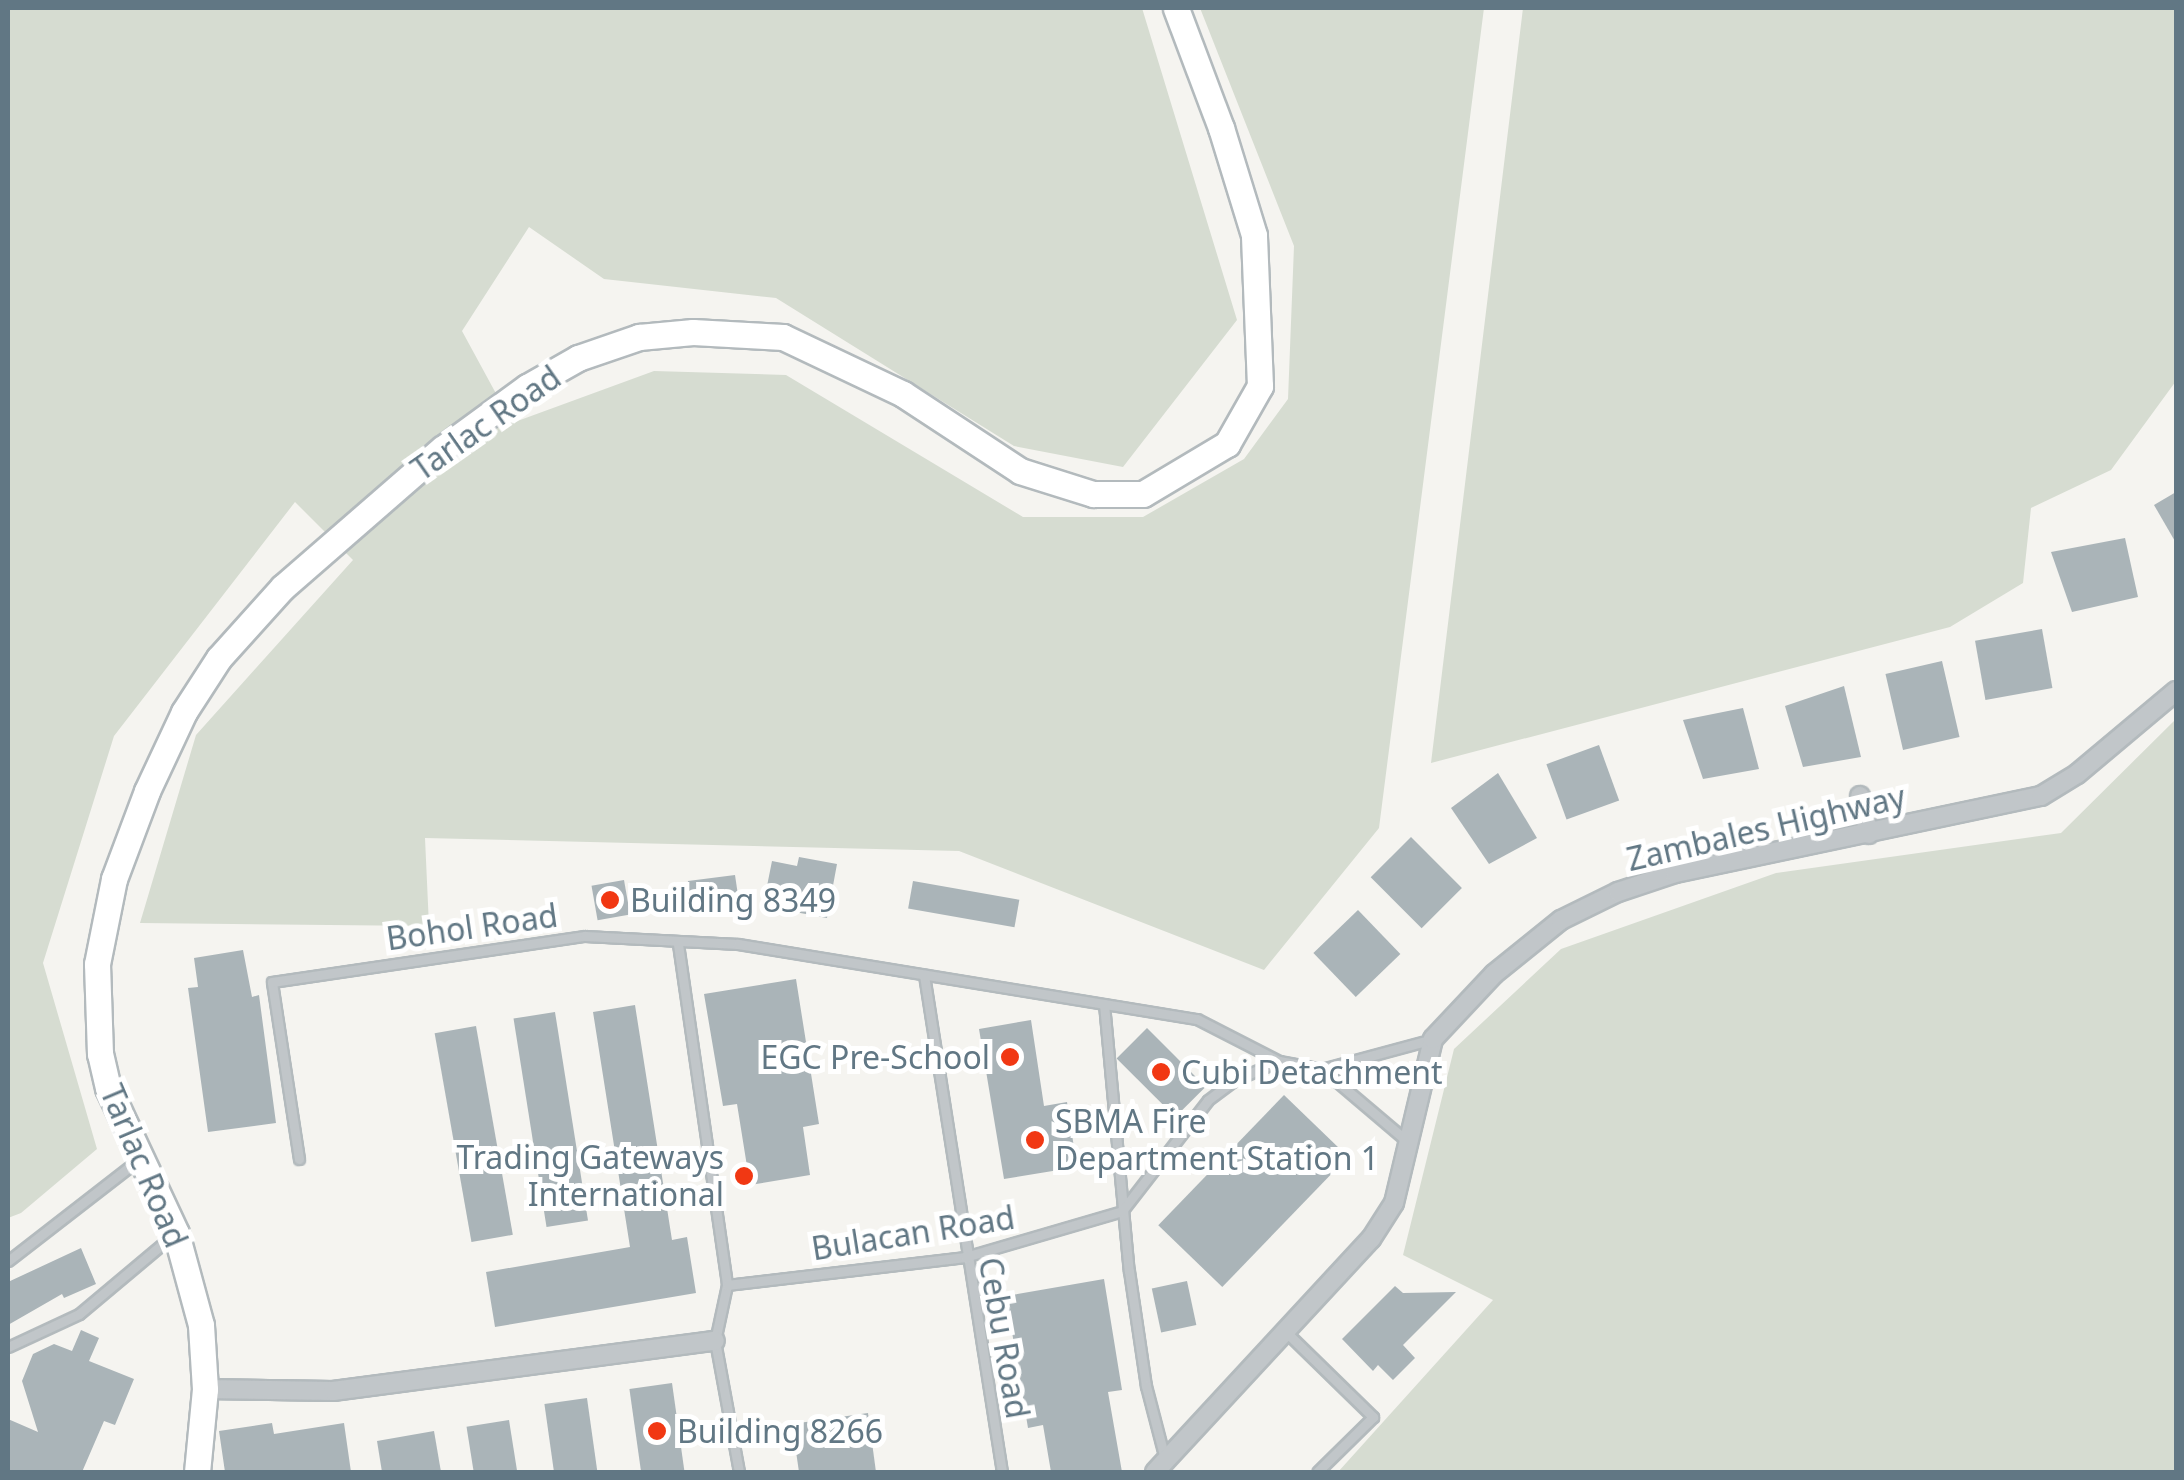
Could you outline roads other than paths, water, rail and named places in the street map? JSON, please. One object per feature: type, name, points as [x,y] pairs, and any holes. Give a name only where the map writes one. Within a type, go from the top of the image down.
[{"type":"main road","name":"Tarlac Road","points":[[197,1472],[205,1389],[200,1326],[176,1232],[108,1088],[100,1054],[97,964],[114,879],[184,712],[219,658],[283,586],[442,450],[526,388],[578,358],[639,336],[692,332],[783,337],[903,394],[1020,472],[1093,494],[1143,494],[1228,444],[1260,386],[1254,235],[1222,128],[1176,8]]},
{"type":"street","name":"Zambales Highway","points":[[1160,1467],[1371,1240],[1394,1204],[1433,1039],[1494,974],[1561,920],[1618,892],[1675,873],[2041,796],[2077,774],[2176,691]]},
{"type":"street","points":[[1860,796],[1869,834]]},
{"type":"street","points":[[205,1389],[333,1391],[715,1341]]},
{"type":"lane","name":"Bohol Road","points":[[299,1159],[272,982],[585,936],[678,944],[738,944],[1196,1019],[1279,1061],[1322,1069],[1433,1039]]},
{"type":"lane","points":[[678,944],[727,1285],[715,1341],[739,1472]]},
{"type":"lane","name":"Cebu Road","points":[[924,974],[965,1257],[1002,1472]]},
{"type":"lane","points":[[1104,1004],[1122,1211],[1160,1467]]},
{"type":"lane","points":[[1122,1211],[1208,1100],[1235,1080],[1279,1061]]},
{"type":"lane","name":"Bohol Road","points":[[1322,1069],[1408,1142]]},
{"type":"lane","points":[[8,1261],[139,1159]]},
{"type":"lane","name":"Bulacan Road","points":[[727,1285],[965,1257],[1122,1211]]},
{"type":"lane","points":[[8,1347],[79,1314],[176,1232]]},
{"type":"lane","points":[[1286,1332],[1372,1416],[1316,1472]]},
{"type":"place","name":"Building 8349","points":[[610,900]]},
{"type":"place","name":"EGC Pre-School","points":[[1010,1057]]},
{"type":"place","name":"Cubi Detachment","points":[[1161,1072]]},
{"type":"place","name":"SBMA Fire Department Station 1","points":[[1035,1140]]},
{"type":"place","name":"Trading Gateways International","points":[[744,1176]]},
{"type":"place","name":"Building 8266","points":[[657,1431]]}]
